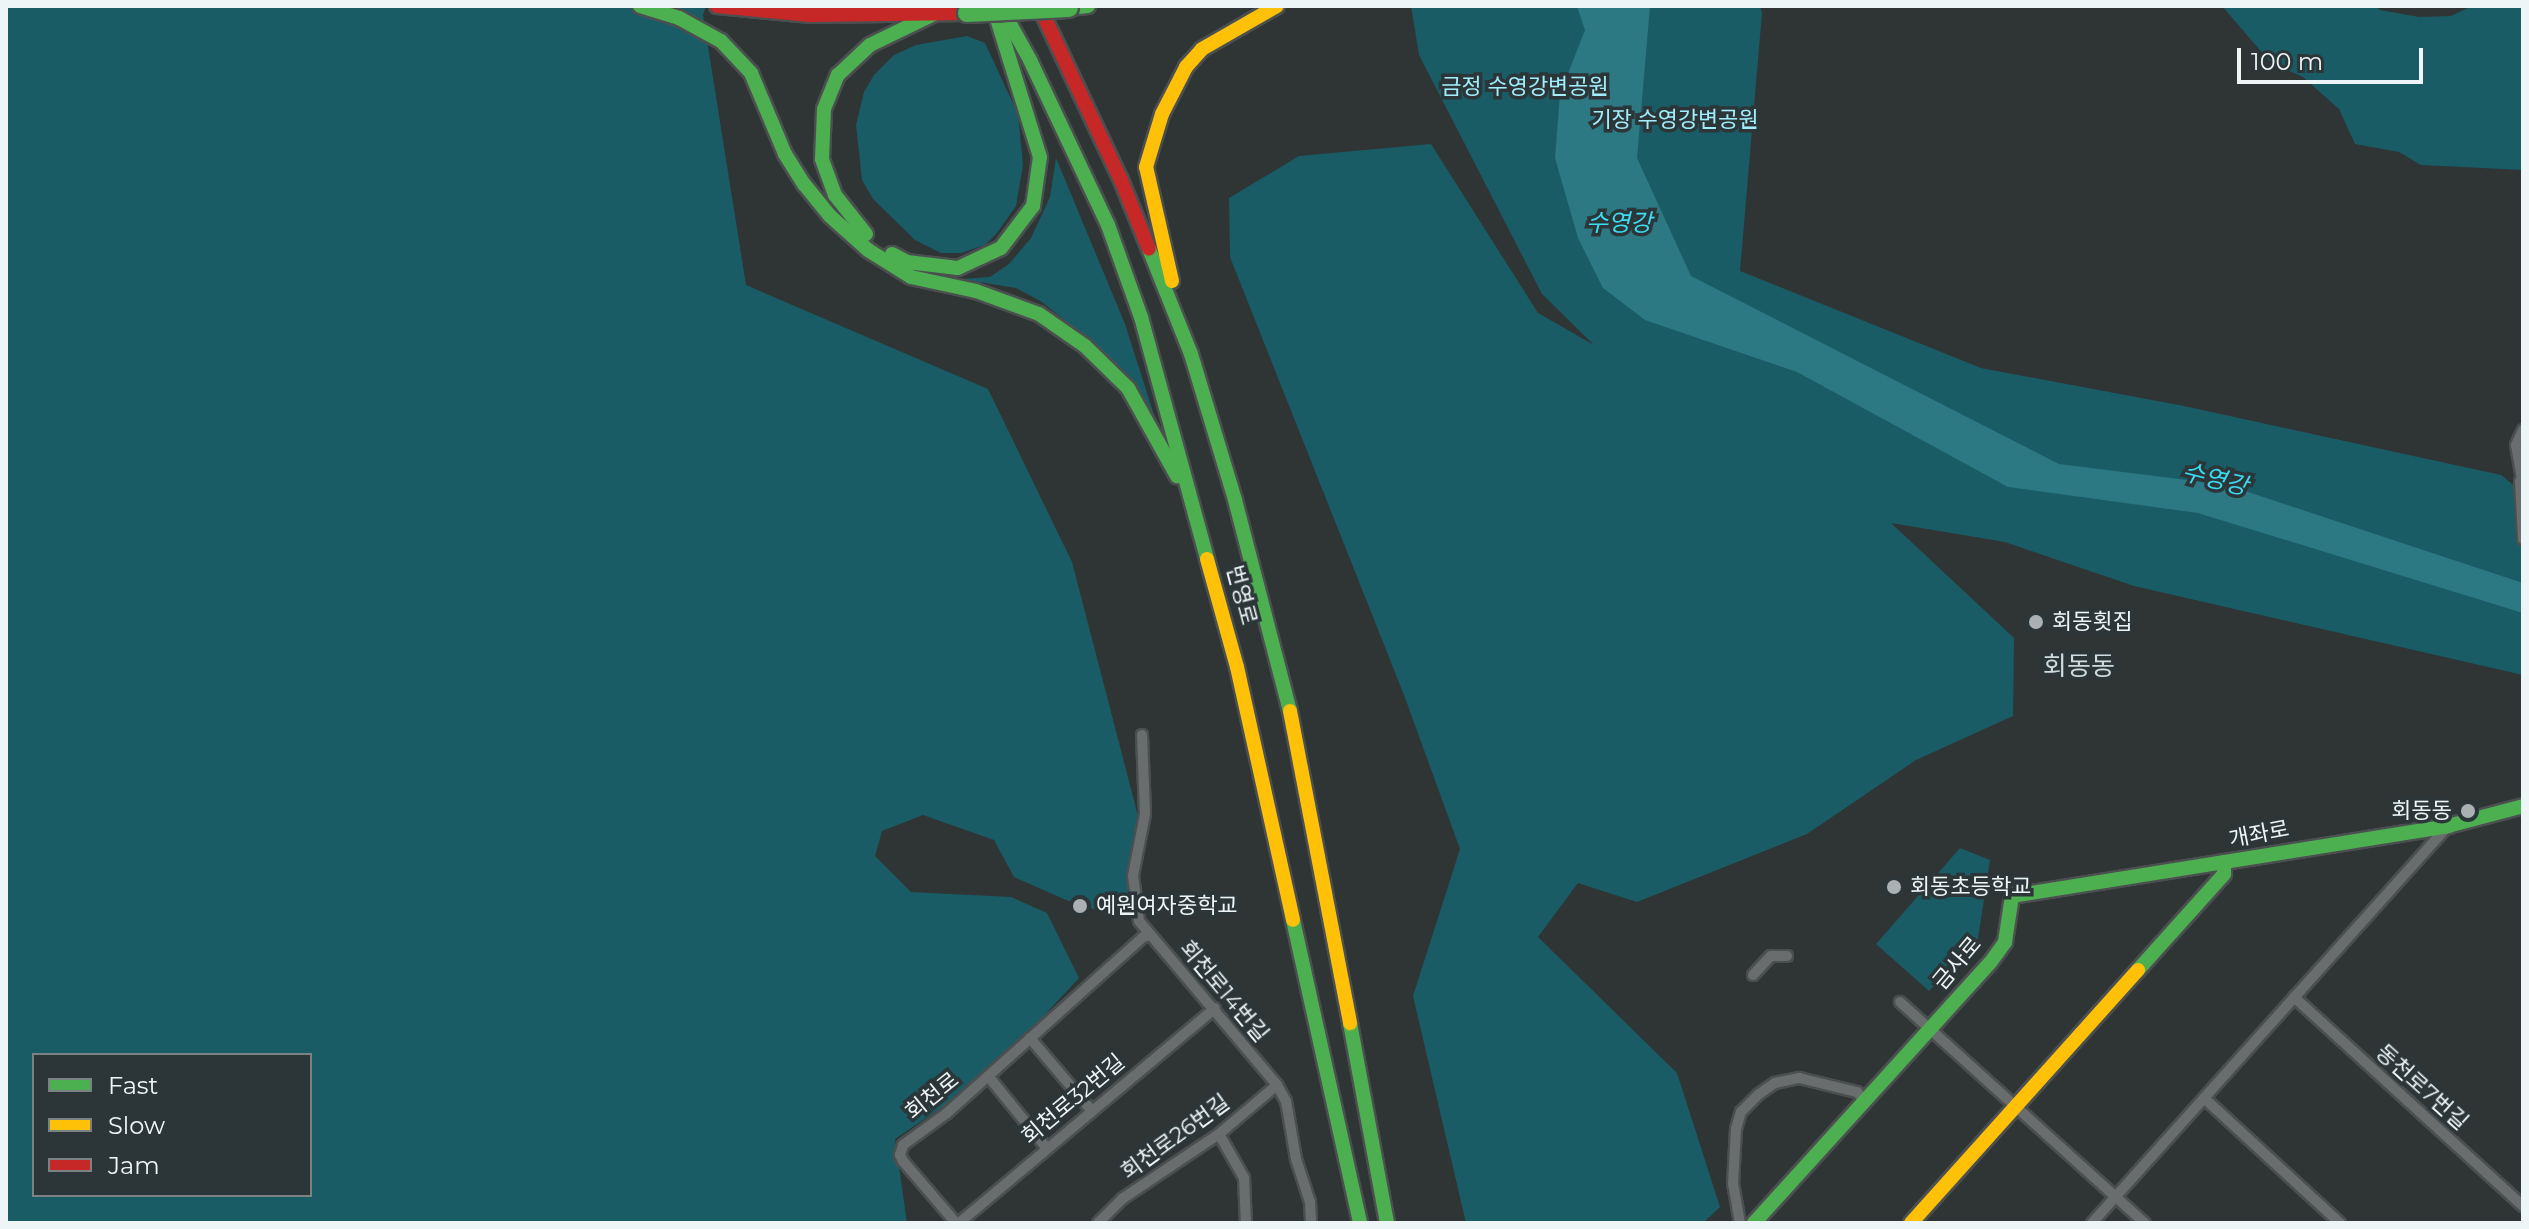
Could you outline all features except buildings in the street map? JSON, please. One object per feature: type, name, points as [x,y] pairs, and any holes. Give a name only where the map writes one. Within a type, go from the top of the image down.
[{"type":"main road","points":[[640,6],[679,18],[721,41],[751,73],[785,154],[804,184],[830,216],[868,250],[911,277],[976,291],[1039,314],[1085,346],[1128,388],[1193,507]]},
{"type":"main road","points":[[717,6],[808,15],[967,13],[1088,6]]},
{"type":"main road","points":[[936,13],[870,45],[838,75],[824,109],[822,159],[835,195],[850,217],[877,245],[907,262],[958,268],[1001,248],[1033,206],[1038,187],[1040,157],[993,6]]},
{"type":"main road","name":"번영로","points":[[1000,6],[1030,60],[1108,225],[1141,317],[1237,667],[1360,1223]]},
{"type":"main road","name":"번영로","points":[[1039,6],[1121,180],[1191,354],[1235,500],[1298,743],[1387,1223]]},
{"type":"main road","points":[[1191,354],[1148,187],[1146,167],[1152,139],[1173,90],[1202,49],[1277,6]]},
{"type":"main road","name":"개좌로","points":[[1911,1223],[2224,874],[2224,862],[2448,826],[2523,806]]},
{"type":"main road","name":"금사로","points":[[1754,1223],[2005,942],[2012,896],[2224,862]]},
{"type":"main road","points":[[1370,1127],[1397,1223]]},
{"type":"main road","points":[[1339,1130],[1348,1223]]},
{"type":"street","points":[[2523,430],[2516,445],[2523,539]]},
{"type":"street","name":"회천로14번길","points":[[1142,735],[1145,814],[1133,876],[1139,921],[1277,1085],[1286,1101],[1296,1159],[1310,1202],[1311,1223]]},
{"type":"street","points":[[2092,1223],[2448,826]]},
{"type":"street","name":"회천로","points":[[958,1223],[900,1155],[903,1145],[988,1076],[1143,937],[1150,935]]},
{"type":"street","points":[[1753,975],[1771,956],[1787,956]]},
{"type":"street","name":"동천로7번길","points":[[2294,997],[2523,1206]]},
{"type":"street","points":[[1900,1002],[2145,1223]]},
{"type":"street","name":"회천로32번길","points":[[958,1223],[1215,1008]]},
{"type":"street","points":[[1030,1038],[1091,1110]]},
{"type":"street","name":"회천로","points":[[988,1076],[1046,1147]]},
{"type":"street","points":[[1740,1223],[1733,1184],[1736,1129],[1741,1112],[1759,1094],[1775,1083],[1799,1078],[1830,1082],[1857,1092],[1865,1101]]},
{"type":"street","name":"회천로26번길","points":[[1098,1223],[1122,1199],[1219,1134],[1277,1085]]},
{"type":"street","points":[[2204,1098],[2340,1223]]},
{"type":"street","points":[[1219,1134],[1244,1178],[1246,1223]]},
{"type":"green space","points":[[6,6],[706,6],[703,15],[746,285],[988,389],[1072,562],[1137,812],[1137,918],[1080,906],[1014,877],[994,840],[923,815],[882,831],[875,856],[911,892],[1011,897],[1047,913],[1079,978],[988,1076],[895,1139],[907,1223],[6,1223]]},
{"type":"green space","points":[[1411,6],[1760,6],[1762,13],[1740,271],[1981,368],[2184,406],[2501,475],[2523,493],[2523,675],[2134,586],[2005,542],[1891,523],[2014,638],[2013,716],[1916,760],[1807,834],[1637,902],[1578,883],[1538,937],[1677,1073],[1720,1207],[1703,1223],[1466,1223],[1413,996],[1460,849],[1404,695],[1230,257],[1229,198],[1299,156],[1431,144],[1538,313],[1594,345],[1542,294],[1419,55]]},
{"type":"green space","points":[[2222,6],[2377,6],[2380,10],[2419,17],[2451,16],[2472,6],[2523,6],[2523,170],[2421,165],[2399,152],[2355,144],[2339,109],[2303,77],[2271,63]]},
{"type":"green space","points":[[967,36],[985,43],[1018,114],[1023,165],[1016,206],[997,233],[985,245],[961,253],[941,253],[915,240],[873,199],[862,180],[856,125],[864,92],[874,75],[894,55],[916,45]]},
{"type":"green space","points":[[1056,158],[1125,324],[1156,421],[1082,334],[1042,302],[1016,288],[961,279],[990,277],[1009,264],[1031,238],[1050,197]]},
{"type":"green space","points":[[1960,848],[1990,860],[1978,939],[1929,991],[1876,944]]},
{"type":"water","name":"수영강","points":[[1577,6],[1650,6],[1637,158],[1691,276],[2059,464],[2227,485],[2523,583],[2523,613],[2198,513],[2008,487],[1797,372],[1645,320],[1603,288],[1578,238],[1555,158],[1560,94],[1585,30]]},
{"type":"traffic: fast","points":[[640,6],[679,18],[721,41],[751,73],[785,154],[804,184],[830,216],[868,250],[911,277],[976,291],[1039,314],[1085,346],[1128,388],[1177,476]]},
{"type":"traffic: fast","points":[[1000,6],[1030,60],[1108,225],[1141,317],[1207,559]]},
{"type":"traffic: fast","points":[[1069,8],[1088,6]]},
{"type":"traffic: fast","points":[[967,13],[1069,8]]},
{"type":"traffic: fast","points":[[866,234],[835,195],[822,159],[824,109],[838,75],[870,45],[936,13]]},
{"type":"traffic: fast","points":[[892,254],[907,262],[958,268],[1001,248],[1033,206],[1040,157],[996,16]]},
{"type":"traffic: fast","points":[[1149,249],[1191,354],[1235,500],[1290,711]]},
{"type":"traffic: fast","points":[[1754,1223],[1990,963],[2005,942],[2012,896],[2448,826],[2523,806]]},
{"type":"traffic: fast","points":[[2138,970],[2224,874],[2224,862]]},
{"type":"traffic: fast","points":[[1293,920],[1360,1223]]},
{"type":"traffic: fast","points":[[1350,1023],[1387,1223]]},
{"type":"traffic: slow","points":[[1172,281],[1146,167],[1162,114],[1186,67],[1202,49],[1277,6]]},
{"type":"traffic: slow","points":[[1207,559],[1237,667],[1293,920]]},
{"type":"traffic: slow","points":[[1290,711],[1350,1023]]},
{"type":"traffic: slow","points":[[1911,1223],[2138,970]]},
{"type":"traffic: jam","points":[[717,6],[808,15],[967,13]]},
{"type":"traffic: jam","points":[[1039,6],[1121,180],[1149,249]]},
{"type":"place","name":"회동횟집","points":[[2036,622]]},
{"type":"place","name":"회동동","points":[[2468,811]]},
{"type":"place","name":"회동초등학교","points":[[1894,887]]},
{"type":"place","name":"예원여자중학교","points":[[1080,906]]},
{"type":"district","name":"회동동","points":[[2079,667]]},
{"type":"park label","name":"금정 수영강변공원","points":[[1525,87]]},
{"type":"park label","name":"기장 수영강변공원","points":[[1675,120]]}]
